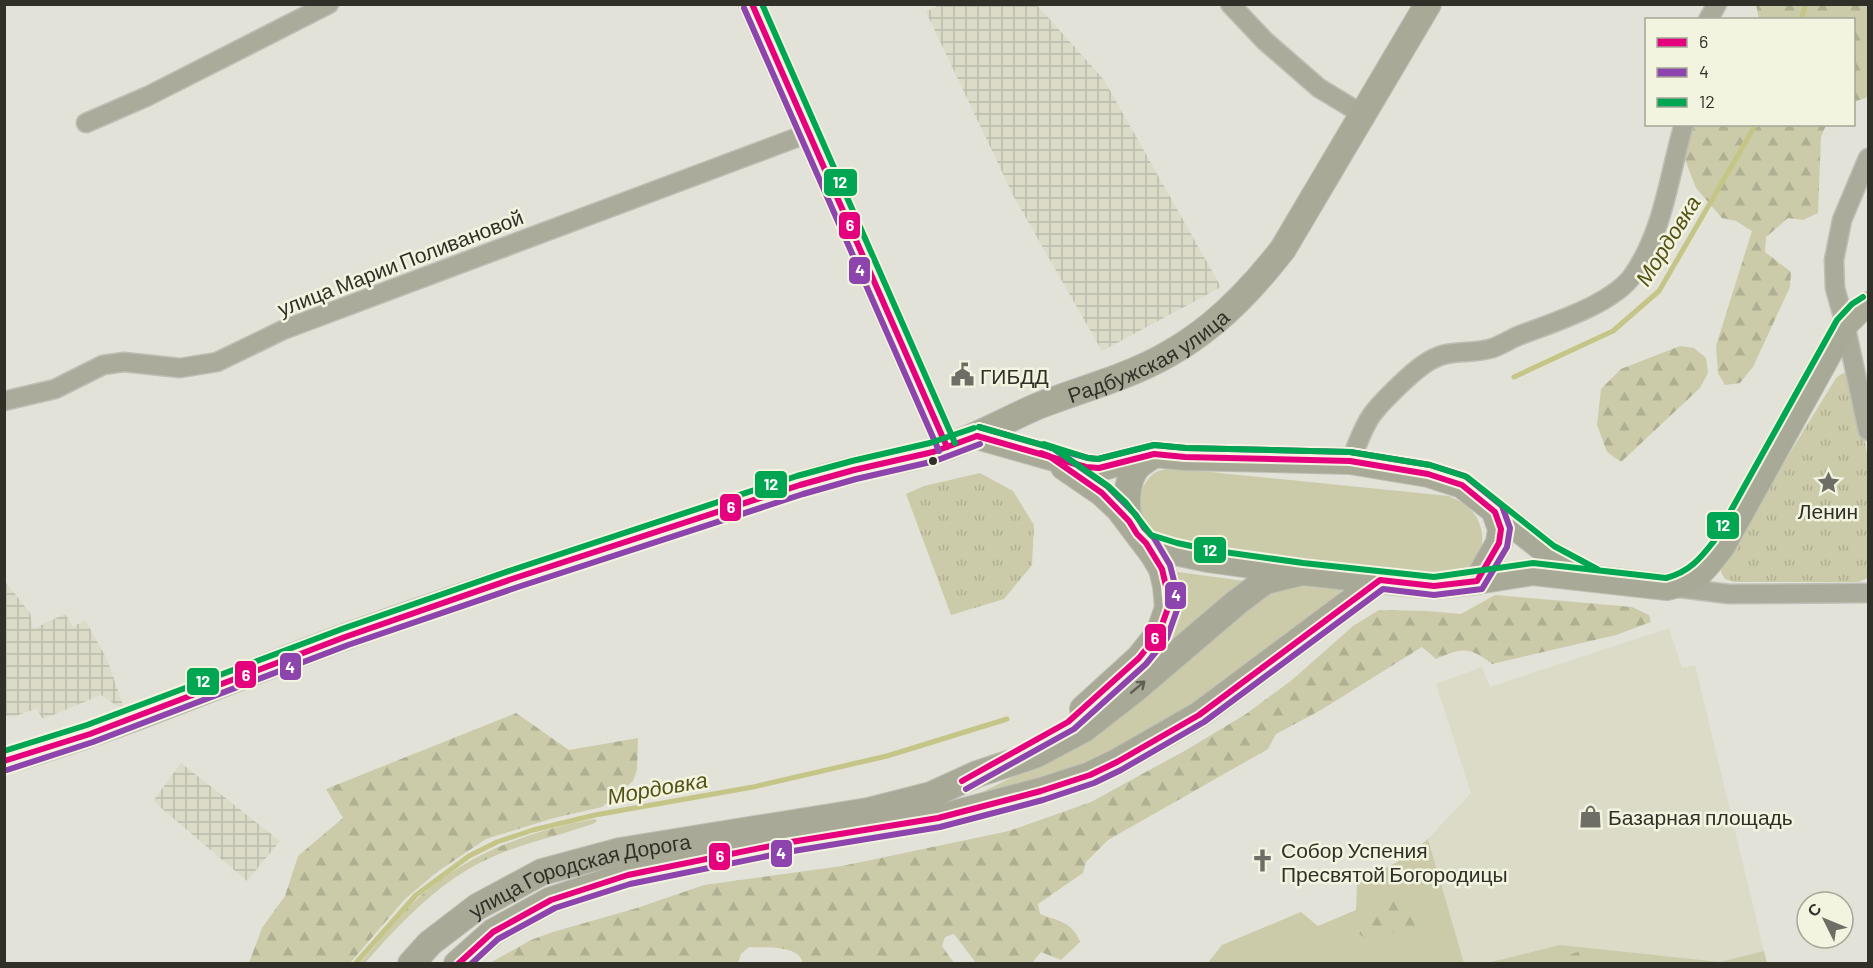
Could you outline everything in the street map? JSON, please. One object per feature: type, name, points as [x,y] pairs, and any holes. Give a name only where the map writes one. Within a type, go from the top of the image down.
[{"type":"main road","points":[[752,4],[948,447]]},
{"type":"main road","name":"Радбужская улица","points":[[4,761],[73,740],[344,638],[458,598],[800,485],[948,447],[977,436],[1037,406],[1126,375],[1166,356],[1197,337],[1232,308],[1258,281],[1283,249],[1428,4]]},
{"type":"main road","points":[[1667,587],[1685,584],[1702,572],[1722,546],[1845,324],[1858,311],[1869,305]]},
{"type":"main road","name":"улица Городская Дорога","points":[[977,436],[1086,467],[1099,468],[1154,453],[1185,457],[1350,461],[1428,474],[1462,485],[1550,553],[1592,578]]},
{"type":"main road","points":[[1129,521],[1126,506],[1131,480],[1136,468],[1154,453]]},
{"type":"main road","name":"улица Городская Дорога","points":[[411,963],[430,943],[477,907],[542,872],[620,850],[868,811],[931,795],[977,774],[1068,722],[1139,658],[1159,633],[1168,608],[1162,569],[1129,521],[1102,494],[1048,456]]},
{"type":"main road","points":[[1477,581],[1499,543],[1501,529],[1495,512]]},
{"type":"main road","name":"улица Городская Дорога","points":[[1146,543],[1208,559],[1302,572],[1434,585],[1533,572],[1667,587]]},
{"type":"main road","name":"улица Городская Дорога","points":[[977,774],[1035,755],[1084,729],[1265,581],[1302,572]]},
{"type":"main road","name":"улица Городская Дорога","points":[[457,963],[493,932],[551,900],[628,876],[784,843],[938,818],[1041,791],[1090,775],[1199,715],[1380,580]]},
{"type":"street","points":[[86,123],[172,84],[328,4]]},
{"type":"street","points":[[1230,4],[1265,41],[1312,82],[1362,114]]},
{"type":"street","points":[[1709,18],[1717,4]]},
{"type":"street","points":[[1350,461],[1371,416],[1424,364],[1446,353],[1492,348],[1549,325],[1580,312],[1611,294],[1632,277],[1649,248],[1662,213],[1684,126]]},
{"type":"street","name":"улица Марии Поливановой","points":[[4,402],[55,389],[103,365],[132,362],[180,368],[217,362],[283,330],[809,133]]},
{"type":"street","points":[[1869,158],[1842,220],[1834,260],[1835,288],[1869,431]]},
{"type":"street","points":[[1667,587],[1729,594],[1869,593]]},
{"type":"shaded area","points":[[939,5],[1037,5],[1104,80],[1221,287],[1102,351],[1014,197],[926,12]]},
{"type":"shaded area","points":[[4,580],[30,613],[33,629],[65,614],[73,627],[85,620],[107,659],[125,711],[101,695],[43,719],[36,709],[12,717],[5,716]]},
{"type":"shaded area","name":"Базарная площадь","points":[[1669,628],[1682,668],[1695,665],[1764,951],[1720,962],[1642,955],[1464,963],[1428,839],[1471,793],[1436,684],[1482,667],[1490,687]]},
{"type":"shaded area","points":[[181,763],[280,841],[247,881],[153,801]]},
{"type":"green space","points":[[1756,5],[1868,5],[1868,97],[1855,102],[1855,18],[1759,18]]},
{"type":"green space","points":[[1688,126],[1826,126],[1821,137],[1818,213],[1803,220],[1788,218],[1766,237],[1765,252],[1791,272],[1790,287],[1753,367],[1740,383],[1725,385],[1718,373],[1716,346],[1752,231],[1736,221],[1722,218],[1696,188],[1684,157]]},
{"type":"green space","points":[[1680,346],[1694,348],[1706,358],[1708,373],[1700,388],[1621,462],[1607,452],[1597,425],[1601,389],[1621,369]]},
{"type":"green space","points":[[1843,373],[1849,375],[1854,383],[1868,458],[1868,578],[1858,582],[1734,582],[1725,579],[1721,572],[1724,560],[1836,378]]},
{"type":"green space","points":[[1170,468],[1449,496],[1466,505],[1474,513],[1482,532],[1480,552],[1475,561],[1457,574],[1434,575],[1167,542],[1154,534],[1146,524],[1140,509],[1140,500],[1141,492],[1149,478],[1156,472]]},
{"type":"green space","points":[[980,473],[1013,491],[1034,525],[1032,565],[1004,599],[951,615],[906,494],[924,486]]},
{"type":"green space","points":[[1171,571],[1244,581],[1161,656],[1174,623]]},
{"type":"green space","points":[[1290,585],[1343,590],[1304,622],[1153,733],[1079,769],[966,800],[1074,747],[1266,592]]},
{"type":"green space","points":[[1495,595],[1632,607],[1649,615],[1651,622],[1616,635],[1492,664],[1477,654],[1465,651],[1436,659],[1422,647],[1321,710],[1276,734],[1268,749],[1108,840],[1086,862],[1083,873],[1038,904],[1040,914],[1069,926],[1080,942],[1061,960],[1041,952],[1032,963],[976,963],[954,934],[945,937],[942,946],[954,963],[803,963],[800,957],[788,950],[749,947],[741,954],[738,963],[490,963],[531,940],[704,885],[842,866],[1009,831],[1091,802],[1188,749],[1246,714],[1292,680],[1353,626],[1379,610],[1461,614]]},
{"type":"green space","points":[[516,713],[569,750],[638,738],[637,770],[633,781],[602,807],[554,818],[486,839],[437,872],[405,899],[350,963],[249,963],[262,928],[285,896],[298,856],[343,818],[326,789]]},
{"type":"green space","points":[[597,820],[595,823],[511,849],[460,874],[410,915],[365,963],[360,963],[410,905],[458,868],[523,837]]},
{"type":"green space","points":[[1428,839],[1464,963],[1207,964],[1222,945],[1301,912],[1318,926],[1356,910],[1357,884],[1406,857]]},
{"type":"green space","points":[[1404,897],[1412,900],[1427,915],[1425,934],[1419,939],[1394,933],[1368,939],[1357,932],[1358,925],[1388,899]]},
{"type":"green space","points":[[1560,945],[1720,962],[1764,951],[1767,963],[1483,964]]},
{"type":"green space","points":[[1584,949],[1599,953],[1610,963],[1561,963],[1565,957]]},
{"type":"waterway","name":"Мордовка","points":[[1802,18],[1806,4]]},
{"type":"waterway","name":"Мордовка","points":[[1514,377],[1613,331],[1659,291],[1755,126]]},
{"type":"waterway","name":"Мордовка","points":[[355,964],[416,895],[469,856],[497,842],[533,830],[595,815],[753,787],[887,756],[1007,719]]},
{"type":"transit line","name":"6","points":[[752,4],[947,447]]},
{"type":"transit line","name":"12","points":[[762,4],[955,443]]},
{"type":"transit line","name":"4","points":[[744,8],[939,451]]},
{"type":"transit line","name":"12","points":[[979,427],[1053,448],[1108,486],[1126,503],[1151,535],[1177,543],[1303,563],[1434,577],[1533,563],[1666,578],[1693,564],[1714,541],[1837,320],[1852,304],[1863,297]]},
{"type":"transit line","name":"4","points":[[471,964],[498,939],[555,908],[630,884],[787,852],[940,827],[1043,800],[1094,783],[1204,722],[1383,589],[1434,595],[1482,589],[1507,547],[1510,528],[1502,506],[1465,476],[1430,465],[1350,452],[1186,448],[1154,445],[1098,459],[979,427]]},
{"type":"transit line","name":"12","points":[[4,751],[87,725],[342,629],[512,570],[797,476],[930,443],[974,428]]},
{"type":"transit line","name":"6","points":[[4,761],[90,734],[345,637],[515,578],[800,485],[933,452],[977,436]]},
{"type":"transit line","name":"6","points":[[458,964],[493,932],[551,900],[628,875],[785,843],[938,818],[1041,791],[1090,775],[1199,715],[1380,580],[1434,586],[1477,581],[1499,543],[1501,529],[1495,512],[1462,485],[1428,474],[1350,461],[1185,457],[1154,454],[1099,468],[1086,467],[977,436]]},
{"type":"transit line","name":"4","points":[[7,770],[93,742],[348,645],[518,587],[803,494],[935,461],[980,444]]},
{"type":"transit line","name":"12","points":[[1044,444],[1098,459],[1154,445],[1186,448],[1350,452],[1430,465],[1467,477],[1554,546],[1597,569]]},
{"type":"transit line","name":"4","points":[[966,789],[1074,729],[1146,664],[1167,638],[1177,610],[1175,585],[1170,565],[1154,538],[1136,515],[1107,486],[1054,449],[1044,445]]},
{"type":"transit line","name":"6","points":[[962,781],[1068,722],[1139,658],[1159,633],[1168,608],[1162,569],[1129,521],[1102,493],[1049,456],[1041,453]]},
{"type":"place","name":"ГИБДД","points":[[962,375]]},
{"type":"place","name":"Ленин","points":[[1828,482]]},
{"type":"place","name":"Базарная площадь","points":[[1590,816]]},
{"type":"place","name":"Собор Успения Пресвятой Богородицы","points":[[1263,861]]}]
